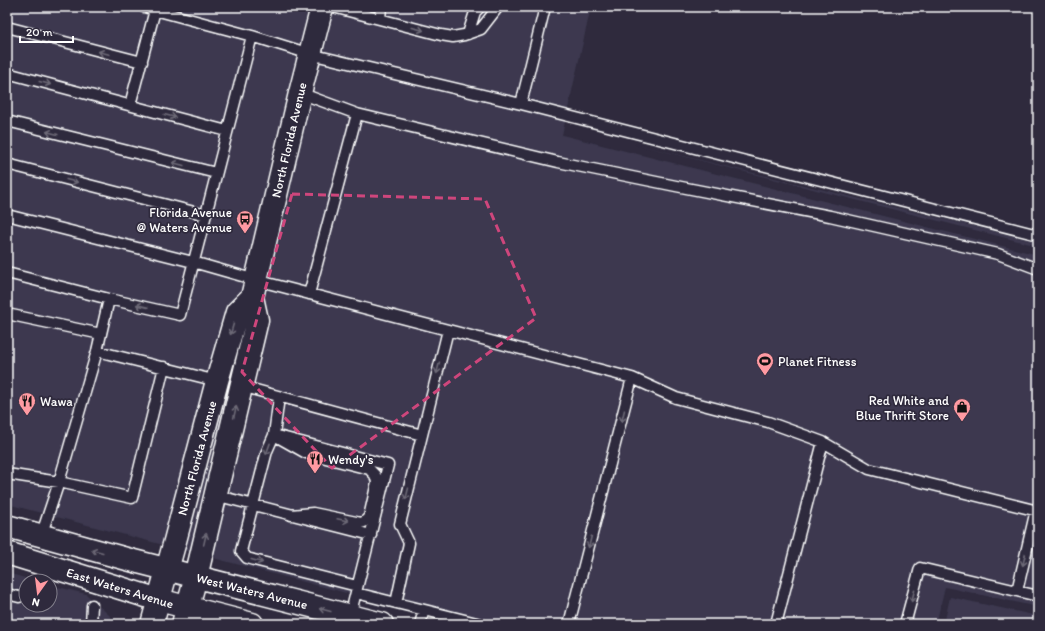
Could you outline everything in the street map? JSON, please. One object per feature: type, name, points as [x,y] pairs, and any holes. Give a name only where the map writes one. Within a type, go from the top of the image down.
[{"type":"main road","name":"North Florida Avenue","points":[[185,616],[196,577],[257,320],[254,288],[322,7]]},
{"type":"main road","name":"North Florida Avenue","points":[[152,624],[168,570],[217,381],[237,312],[254,288]]},
{"type":"main road","points":[[7,526],[168,570]]},
{"type":"main road","name":"East Waters Avenue","points":[[7,553],[159,600],[185,616]]},
{"type":"main road","name":"West Waters Avenue","points":[[168,570],[382,624]]},
{"type":"main road","points":[[185,616],[252,624]]},
{"type":"lane","points":[[144,7],[155,8],[310,54],[521,104],[1038,235]]},
{"type":"lane","points":[[333,7],[453,37],[468,34],[481,29],[498,7]]},
{"type":"lane","points":[[380,19],[381,7]]},
{"type":"lane","points":[[521,104],[545,7]]},
{"type":"lane","points":[[130,105],[155,8]]},
{"type":"lane","points":[[468,34],[477,9]]},
{"type":"lane","points":[[7,28],[142,62]]},
{"type":"lane","points":[[7,273],[109,299],[180,314],[252,36]]},
{"type":"lane","points":[[7,73],[227,131]]},
{"type":"lane","points":[[300,93],[357,114],[558,162],[830,216],[998,254],[1038,269]]},
{"type":"lane","points":[[309,294],[357,114]]},
{"type":"lane","points":[[7,121],[216,174]]},
{"type":"lane","points":[[7,164],[206,215]]},
{"type":"lane","points":[[7,214],[193,262],[254,288],[309,294],[632,378],[676,398],[768,422],[823,442],[869,469],[1037,511],[1035,530],[1017,591]]},
{"type":"lane","points":[[41,536],[59,482],[97,351],[109,299]]},
{"type":"lane","points":[[7,314],[101,334]]},
{"type":"lane","points":[[396,603],[409,543],[400,524],[448,330]]},
{"type":"lane","points":[[97,351],[217,381]]},
{"type":"lane","points":[[7,474],[59,482],[132,498],[164,367]]},
{"type":"lane","points":[[569,624],[632,378]]},
{"type":"lane","points":[[241,386],[422,435]]},
{"type":"lane","points":[[279,397],[274,435],[267,451],[241,551],[247,558],[396,603],[481,624]]},
{"type":"lane","points":[[274,435],[306,453],[369,469],[375,475],[377,482],[368,517],[364,522],[361,523],[313,513],[291,515]]},
{"type":"lane","points":[[274,435],[388,465],[350,616]]},
{"type":"lane","points":[[776,624],[823,442]]},
{"type":"lane","points":[[215,495],[371,535]]},
{"type":"lane","points":[[905,624],[920,568],[1038,596]]},
{"type":"lane","points":[[7,594],[18,597]]},
{"type":"lane","points":[[91,624],[92,604]]},
{"type":"lane","points":[[420,624],[424,610]]},
{"type":"highlighted area","points":[[292,194],[485,199],[536,318],[332,468],[242,372]]},
{"type":"shaded area","points":[[7,7],[591,7],[562,135],[1038,255],[1038,607],[945,587],[936,624],[465,624],[7,504]]},
{"type":"shaded area","points":[[634,144],[1038,242],[1038,246]]},
{"type":"shaded area","points":[[7,573],[18,576],[18,613],[58,613],[58,587],[86,594],[110,616],[112,624],[7,624]]},
{"type":"shaded area","points":[[950,597],[1038,616],[1038,624],[944,624]]},
{"type":"place","name":"Florida Avenue @ Waters Avenue","points":[[245,234]]},
{"type":"place","name":"Planet Fitness","points":[[765,376]]},
{"type":"place","name":"Wawa","points":[[27,416]]},
{"type":"place","name":"Red White and Blue Thrift Store","points":[[962,422]]},
{"type":"place","name":"Wendy's","points":[[315,474]]}]
